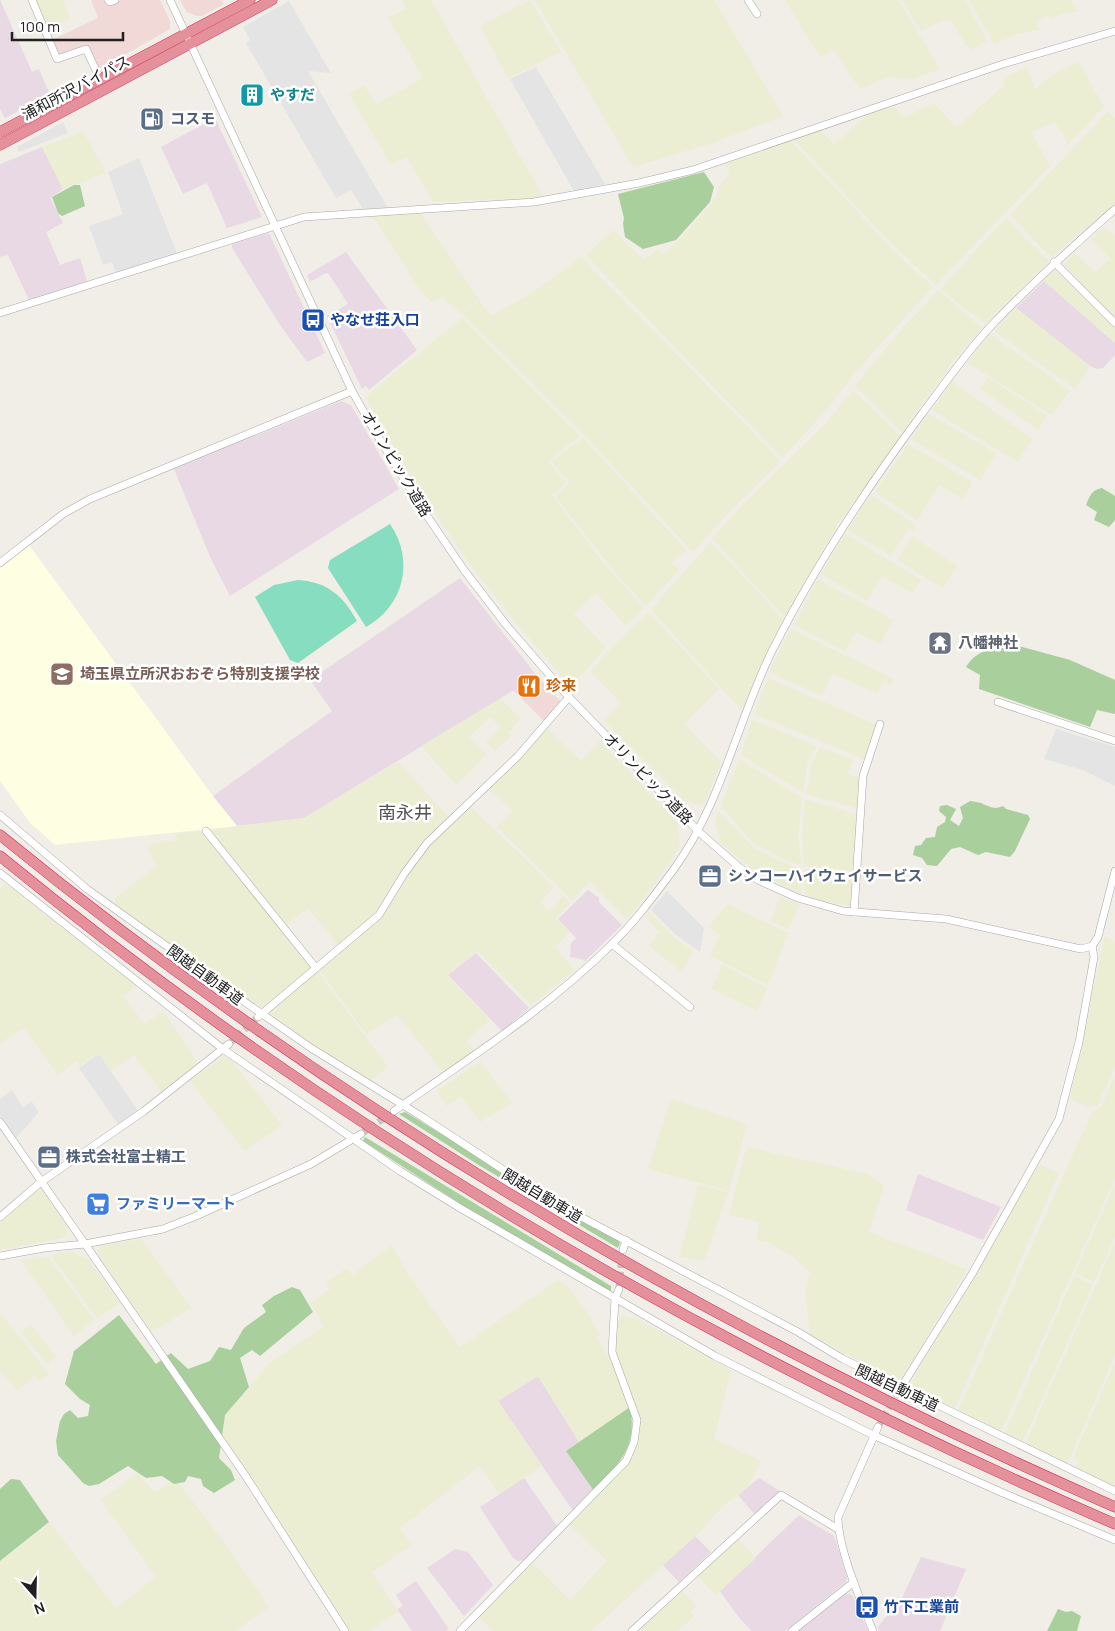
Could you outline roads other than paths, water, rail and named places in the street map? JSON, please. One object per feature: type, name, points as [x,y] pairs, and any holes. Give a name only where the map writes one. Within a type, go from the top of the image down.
[{"type":"highway","name":"浦和所沢バイパス","points":[[0,132],[250,0]]},
{"type":"highway","name":"浦和所沢バイパス","points":[[0,145],[272,0]]},
{"type":"highway","name":"関越自動車道","points":[[0,835],[64,888],[223,1007],[396,1124],[549,1218],[676,1292],[841,1378],[1115,1507]]},
{"type":"highway","name":"関越自動車道","points":[[0,856],[106,940],[230,1031],[391,1140],[515,1217],[670,1307],[809,1381],[974,1460],[1115,1524]]},
{"type":"street","points":[[32,0],[57,59],[86,49],[100,79]]},
{"type":"street","points":[[108,0],[110,2],[115,0]]},
{"type":"street","name":"オリンピック道路","points":[[170,0],[352,391],[421,507],[464,570],[507,626],[569,697],[699,832],[740,868],[758,880],[809,901],[854,912],[946,919],[1081,949],[1092,946]]},
{"type":"street","points":[[748,0],[757,14]]},
{"type":"street","points":[[0,313],[276,228],[304,217],[534,202],[639,183],[693,170],[1003,64],[1115,31]]},
{"type":"street","points":[[394,1111],[499,1038],[584,970],[612,944],[645,907],[699,832],[733,752],[762,672],[820,563],[841,529],[956,367],[988,329],[1054,262],[1115,209]]},
{"type":"street","points":[[1054,262],[1115,323]]},
{"type":"street","points":[[0,563],[63,514],[90,499],[352,391]]},
{"type":"street","points":[[260,1015],[379,915],[404,874],[427,843],[518,756],[569,697]]},
{"type":"street","points":[[998,702],[1115,741]]},
{"type":"street","points":[[854,912],[863,776],[880,724]]},
{"type":"street","points":[[0,815],[102,900],[260,1015],[552,1201],[843,1359],[1115,1491]]},
{"type":"street","points":[[206,831],[316,968]]},
{"type":"street","points":[[897,1394],[972,1274],[1058,1118],[1079,1042],[1094,957],[1092,946],[1098,937],[1115,871]]},
{"type":"street","points":[[0,873],[226,1047],[358,1137],[400,1171],[615,1300],[715,1356],[873,1435],[1115,1540]]},
{"type":"street","points":[[612,944],[690,1007]]},
{"type":"street","points":[[0,1217],[41,1182],[144,1111],[226,1047]]},
{"type":"street","points":[[0,1122],[256,1492],[345,1631]]},
{"type":"street","points":[[0,1256],[44,1248],[85,1244],[162,1229],[196,1216],[293,1172],[358,1137]]},
{"type":"street","points":[[622,1250],[626,1240]]},
{"type":"street","points":[[460,1631],[613,1475],[626,1461],[631,1452],[636,1420],[612,1352],[615,1300],[619,1289]]},
{"type":"street","points":[[873,1631],[854,1582],[838,1529],[838,1517],[878,1427]]},
{"type":"street","points":[[632,1631],[781,1495],[838,1529]]},
{"type":"street","points":[[792,1631],[854,1582]]},
{"type":"tunnel","points":[[229,1044],[258,1017]]},
{"type":"tunnel","points":[[361,1134],[390,1114]]},
{"type":"tunnel","points":[[619,1289],[622,1255]]},
{"type":"tunnel","points":[[878,1427],[894,1399]]},
{"type":"place","name":"やすだ","points":[[252,95]]},
{"type":"place","name":"コスモ","points":[[152,119]]},
{"type":"place","name":"やなせ荘入口","points":[[313,320]]},
{"type":"place","name":"八幡神社","points":[[940,643]]},
{"type":"place","name":"埼玉県立所沢おおぞら特別支援学校","points":[[62,674]]},
{"type":"place","name":"珍来","points":[[529,686]]},
{"type":"place","name":"シンコーハイウェイサービス","points":[[710,876]]},
{"type":"place","name":"株式会社富士精工","points":[[49,1157]]},
{"type":"place","name":"ファミリーマート","points":[[98,1204]]},
{"type":"place","name":"竹下工業前","points":[[867,1607]]},
{"type":"district","name":"南永井","points":[[405,813]]}]
